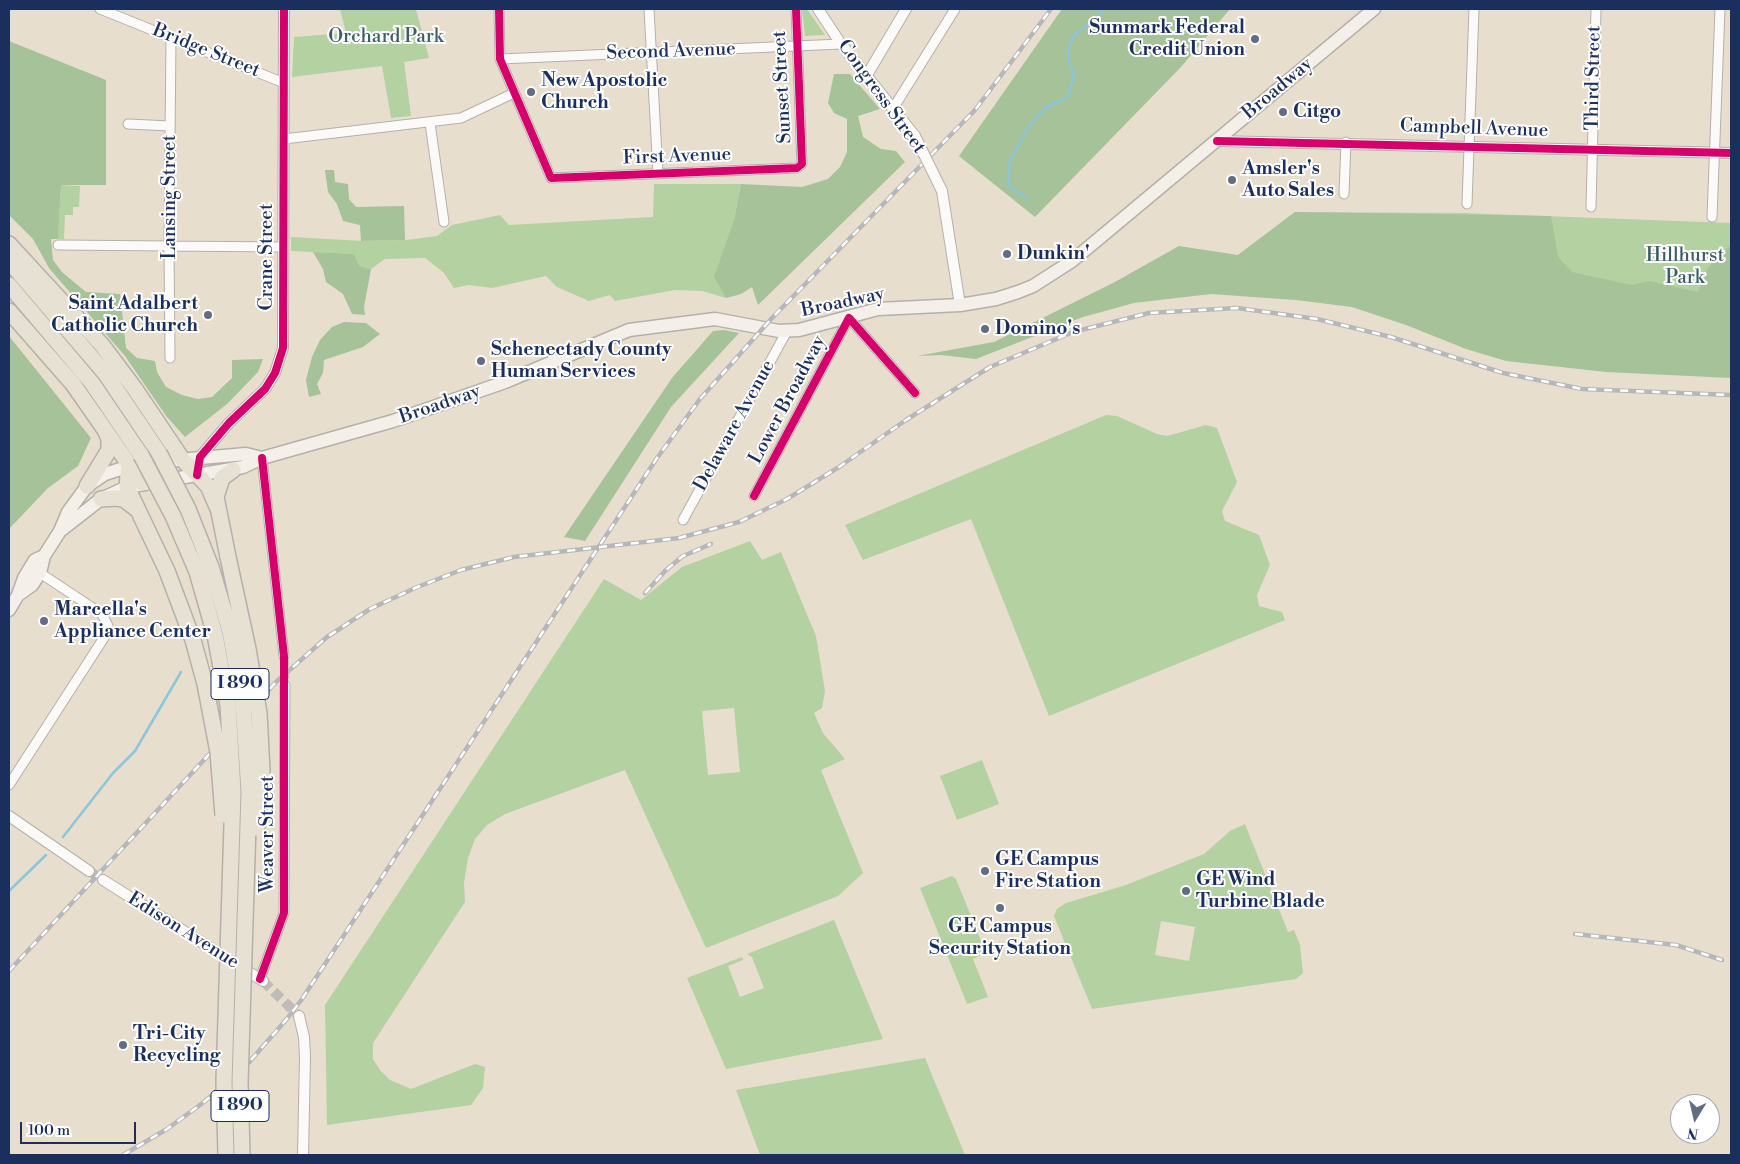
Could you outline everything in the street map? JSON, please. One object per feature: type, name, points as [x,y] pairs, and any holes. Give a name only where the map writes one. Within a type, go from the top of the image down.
[{"type":"highway","points":[[9,244],[102,345],[135,389],[182,459],[208,486],[218,509]]},
{"type":"highway","name":"I 890","points":[[9,260],[105,373],[159,453],[188,509],[212,567],[230,631],[246,728],[248,771],[240,1082],[242,1155]]},
{"type":"highway","name":"I 890","points":[[9,285],[92,383],[141,455],[164,496],[190,553],[209,613],[221,666],[230,721],[233,772],[224,1091],[226,1155]]},
{"type":"highway","points":[[9,311],[57,364],[99,420],[142,483]]},
{"type":"highway","points":[[87,486],[109,450],[110,439],[99,420]]},
{"type":"highway","points":[[129,464],[127,487],[167,571],[199,661],[215,729],[221,779],[229,928]]},
{"type":"highway","points":[[233,470],[222,478],[218,484],[216,497],[255,687],[262,754],[260,793],[245,929]]},
{"type":"highway","points":[[101,499],[117,498],[126,500],[139,511]]},
{"type":"main road","name":"Broadway","points":[[60,531],[101,499],[127,487],[142,483],[233,470],[262,458],[451,402],[505,382],[629,330],[715,319],[787,331],[849,318],[878,309],[960,304],[996,299],[1034,286],[1072,261],[1372,10]]},
{"type":"main road","name":"Broadway","points":[[18,595],[32,585],[40,573],[44,556],[60,531],[68,512],[87,486],[105,474],[129,464],[246,454],[262,458]]},
{"type":"main road","name":"Broadway","points":[[9,610],[35,560],[44,556]]},
{"type":"street","name":"Bridge Street","points":[[100,9],[284,83]]},
{"type":"street","name":"Crane Street","points":[[200,457],[230,423],[265,389],[275,373],[283,348],[284,9]]},
{"type":"street","points":[[284,140],[461,118],[514,93],[500,59],[499,9]]},
{"type":"street","points":[[649,9],[658,174]]},
{"type":"street","name":"Sunset Street","points":[[796,9],[802,164]]},
{"type":"street","name":"Congress Street","points":[[818,9],[841,44],[915,136],[942,191],[960,304]]},
{"type":"street","points":[[867,75],[906,9]]},
{"type":"street","points":[[894,108],[955,9]]},
{"type":"street","points":[[1467,204],[1474,9]]},
{"type":"street","name":"Third Street","points":[[1591,207],[1596,9]]},
{"type":"street","points":[[1712,217],[1720,9]]},
{"type":"street","name":"Lansing Street","points":[[170,358],[169,247],[172,37]]},
{"type":"street","name":"Second Avenue","points":[[500,59],[841,44]]},
{"type":"street","name":"First Avenue","points":[[514,93],[551,178],[797,168],[802,164]]},
{"type":"street","points":[[430,123],[444,222]]},
{"type":"street","points":[[128,124],[170,126]]},
{"type":"street","name":"Campbell Avenue","points":[[1217,141],[1346,142],[1731,153]]},
{"type":"street","points":[[1344,194],[1346,142]]},
{"type":"street","points":[[58,245],[282,247]]},
{"type":"street","points":[[849,318],[915,393]]},
{"type":"street","name":"Lower Broadway","points":[[754,496],[849,318]]},
{"type":"street","name":"Delaware Avenue","points":[[683,520],[787,331]]},
{"type":"street","points":[[197,475],[200,457]]},
{"type":"street","points":[[262,458],[284,656]]},
{"type":"street","points":[[9,785],[107,633],[108,626],[102,614],[40,573]]},
{"type":"street","name":"Weaver Street","points":[[262,980],[284,913],[285,685]]},
{"type":"street","points":[[9,816],[90,871]]},
{"type":"street","name":"Edison Avenue","points":[[103,880],[262,980]]},
{"type":"street","points":[[299,1016],[304,1057],[303,1154]]},
{"type":"green space","name":"Orchard Park","points":[[340,9],[416,9],[429,58],[404,62],[411,116],[391,118],[382,66],[292,77],[294,37],[346,33]]},
{"type":"green space","points":[[802,9],[807,9],[825,35],[805,36]]},
{"type":"green space","points":[[1062,9],[1230,9],[1181,67],[1035,217],[959,156]]},
{"type":"green space","points":[[9,41],[106,80],[106,185],[61,185],[58,239],[51,239],[53,260],[62,272],[86,292],[120,294],[126,348],[137,358],[155,361],[157,372],[166,387],[182,395],[198,399],[212,397],[232,378],[232,360],[263,359],[258,372],[227,404],[185,437],[167,417],[125,356],[49,268],[33,239],[9,215]]},
{"type":"green space","points":[[834,74],[850,74],[880,109],[858,116],[863,137],[881,149],[896,151],[905,162],[758,305],[752,287],[741,294],[726,298],[714,277],[734,220],[741,184],[802,187],[828,179],[840,167],[847,152],[847,119],[834,113],[828,103]]},
{"type":"green space","points":[[325,170],[334,170],[335,182],[348,184],[349,199],[356,207],[404,206],[405,240],[361,241],[360,225],[343,221],[337,204],[328,192]]},
{"type":"green space","points":[[654,184],[741,184],[734,220],[715,277],[726,298],[702,291],[675,290],[615,301],[610,295],[589,301],[557,287],[546,276],[492,288],[469,285],[454,288],[444,273],[425,258],[385,259],[371,269],[358,266],[354,254],[291,251],[291,237],[363,241],[406,240],[437,236],[452,225],[500,215],[509,225],[653,217]]},
{"type":"green space","points":[[61,185],[80,186],[79,207],[73,207],[73,215],[65,215],[64,239],[58,239]]},
{"type":"green space","name":"Hillhurst Park","points":[[1295,212],[1463,213],[1731,223],[1731,318],[1238,255]]},
{"type":"green space","points":[[1295,212],[1551,216],[1558,257],[1572,272],[1631,285],[1649,281],[1698,292],[1708,268],[1731,245],[1731,378],[1606,372],[1506,361],[1466,349],[1406,325],[1352,307],[1296,300],[1211,294],[1134,303],[1083,317],[976,359],[941,355],[917,356],[994,342],[1113,283],[1179,246],[1238,255]]},
{"type":"green space","points":[[313,252],[354,254],[359,266],[371,269],[364,307],[365,315],[352,314],[343,294],[326,282],[323,269]]},
{"type":"green space","points":[[344,322],[366,323],[380,334],[363,347],[324,360],[323,373],[317,384],[321,394],[309,397],[306,380],[312,357],[320,340],[332,327]]},
{"type":"green space","points":[[724,330],[739,333],[671,407],[585,541],[564,537],[672,378],[713,331]]},
{"type":"green space","points":[[9,336],[91,438],[78,466],[48,488],[9,529]]},
{"type":"green space","points":[[1106,415],[1117,416],[1157,434],[1167,436],[1206,425],[1217,428],[1237,482],[1222,511],[1225,521],[1259,535],[1270,565],[1257,595],[1259,606],[1282,612],[1285,620],[1049,716],[971,519],[863,560],[845,525]]},
{"type":"green space","points":[[750,541],[762,560],[781,552],[816,636],[825,691],[822,708],[814,713],[823,733],[845,759],[821,770],[863,873],[838,896],[706,948],[625,770],[505,814],[487,825],[475,839],[468,858],[464,883],[465,902],[373,1043],[373,1059],[380,1070],[390,1080],[411,1089],[475,1064],[485,1067],[483,1088],[471,1105],[327,1125],[325,1005],[604,579],[641,600],[682,567]],"holes":[[[734,708],[740,772],[708,775],[702,711]]]},
{"type":"green space","points":[[982,760],[999,804],[957,820],[940,776]]},
{"type":"green space","points":[[1245,824],[1288,932],[1294,930],[1300,945],[1303,973],[1296,979],[1092,1009],[1054,916],[1057,909],[1066,903],[1126,885],[1204,854],[1230,831]],"holes":[[[1161,921],[1195,927],[1189,961],[1155,955]]]},
{"type":"green space","points":[[952,876],[956,879],[986,953],[973,959],[988,997],[967,1004],[920,888]]},
{"type":"green space","points":[[834,920],[883,1039],[726,1069],[687,978],[742,957],[743,960],[728,966],[740,997],[764,988],[752,957],[747,954]]},
{"type":"green space","points":[[925,1058],[965,1155],[760,1155],[736,1090]]},
{"type":"waterway","points":[[1027,199],[1008,185],[1010,160],[1031,123],[1048,106],[1067,98],[1074,76],[1068,56],[1069,46],[1075,34],[1093,21],[1104,9]]},
{"type":"waterway","points":[[63,837],[113,773],[135,751],[181,672]]},
{"type":"waterway","points":[[9,891],[46,855]]},
{"type":"tunnel","points":[[284,656],[285,685]]},
{"type":"tunnel","points":[[89,871],[103,880]]},
{"type":"tunnel","points":[[263,981],[299,1016]]},
{"type":"railway","points":[[123,1155],[167,1129],[204,1102],[244,1068],[286,1020],[302,999],[657,458],[700,399],[772,318],[975,110],[1051,9]]},
{"type":"railway","points":[[9,971],[276,682],[327,637],[370,609],[415,588],[461,570],[514,557],[679,538],[739,522],[787,499],[839,467],[906,420],[990,367],[1073,332],[1149,313],[1237,308],[1317,319],[1391,337],[1503,373],[1582,389],[1731,395]]},
{"type":"railway","points":[[645,593],[666,570],[683,556],[711,544]]},
{"type":"railway","points":[[1575,934],[1676,945],[1722,960]]},
{"type":"cycle path","points":[[197,475],[200,457],[229,423],[265,389],[275,373],[283,348],[284,9]]},
{"type":"cycle path","points":[[499,9],[500,59],[551,178],[797,168],[802,164],[796,9]]},
{"type":"cycle path","points":[[1217,141],[1731,153]]},
{"type":"cycle path","points":[[754,496],[849,318],[915,393]]},
{"type":"cycle path","points":[[260,979],[284,913],[284,656],[262,458]]},
{"type":"place","name":"Sunmark Federal Credit Union","points":[[1255,39]]},
{"type":"place","name":"New Apostolic Church","points":[[531,92]]},
{"type":"place","name":"Citgo","points":[[1283,112]]},
{"type":"place","name":"Amsler's Auto Sales","points":[[1232,180]]},
{"type":"place","name":"Dunkin'","points":[[1007,254]]},
{"type":"place","name":"Saint Adalbert Catholic Church","points":[[208,315]]},
{"type":"place","name":"Domino's","points":[[985,329]]},
{"type":"place","name":"Schenectady County Human Services","points":[[481,361]]},
{"type":"place","name":"Marcella's Appliance Center","points":[[44,621]]},
{"type":"place","name":"GE Campus Fire Station","points":[[985,871]]},
{"type":"place","name":"GE Wind Turbine Blade","points":[[1186,891]]},
{"type":"place","name":"GE Campus Security Station","points":[[1000,908]]},
{"type":"place","name":"Tri-City Recycling","points":[[123,1045]]}]
